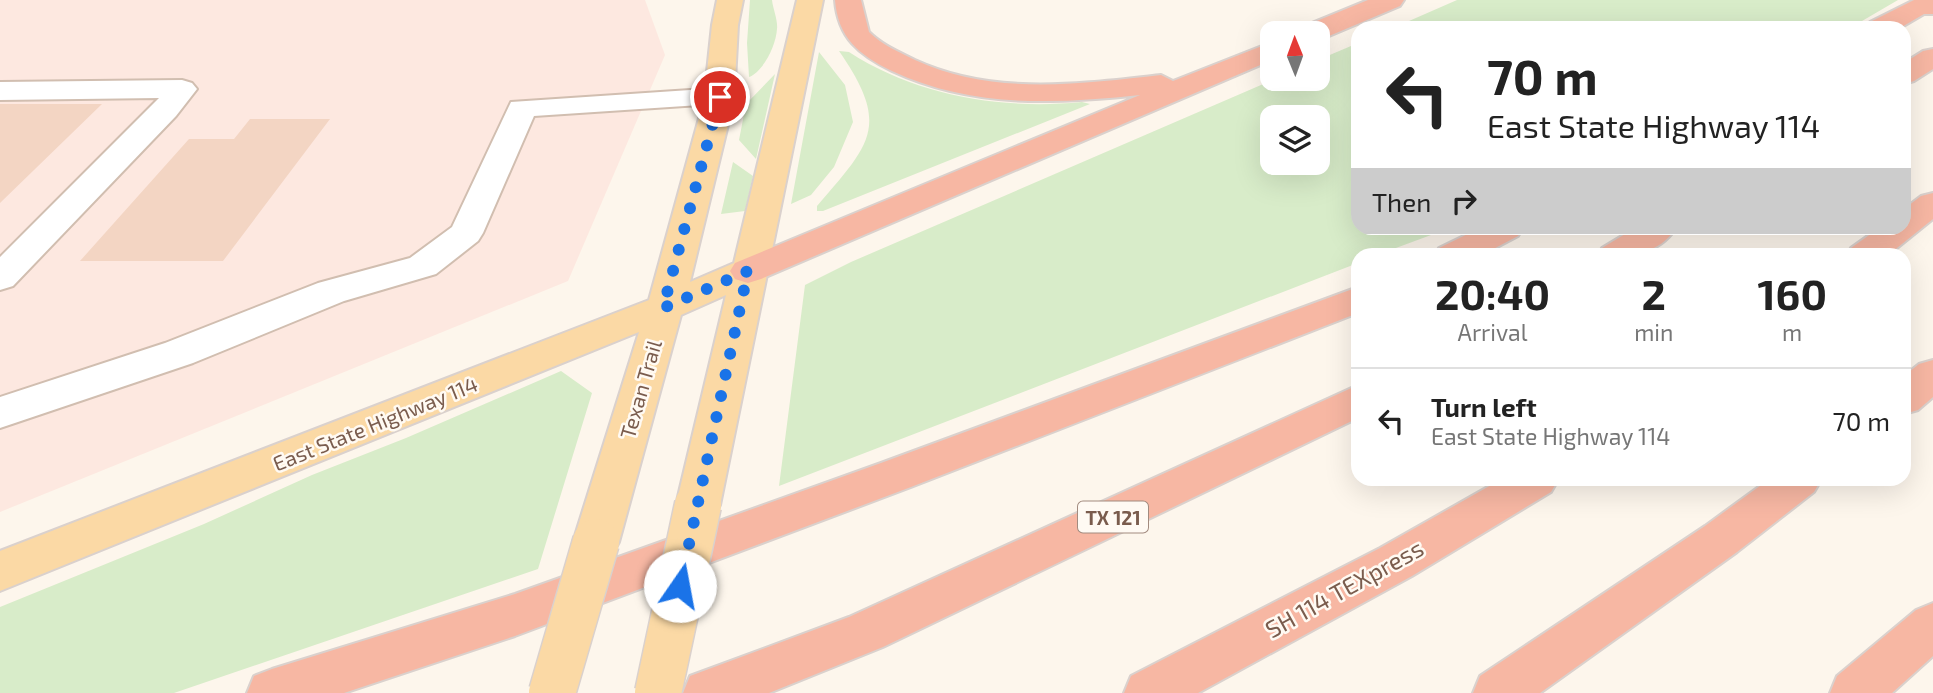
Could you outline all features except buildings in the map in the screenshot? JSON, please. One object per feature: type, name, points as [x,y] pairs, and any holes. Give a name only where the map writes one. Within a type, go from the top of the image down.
[{"type":"highway","points":[[848,0],[849,22],[862,41],[873,50],[916,74],[968,88],[1051,95],[1202,80]]},
{"type":"highway","points":[[1330,25],[1391,0]]},
{"type":"highway","points":[[1893,21],[1918,7],[1933,6]]},
{"type":"highway","points":[[748,271],[1260,55]]},
{"type":"highway","points":[[1911,71],[1933,57]]},
{"type":"highway","points":[[1911,219],[1933,203]]},
{"type":"highway","points":[[1467,248],[1492,235]]},
{"type":"highway","points":[[1627,248],[1648,235]]},
{"type":"highway","points":[[1873,248],[1890,235]]},
{"type":"highway","points":[[272,693],[528,610],[896,475],[1351,302]]},
{"type":"highway","points":[[1911,393],[1933,374]]},
{"type":"highway","name":"TX 121","points":[[708,693],[866,632],[1294,433],[1351,404]]},
{"type":"highway","name":"SH 114 TEXpress","points":[[1149,693],[1396,562],[1526,486]]},
{"type":"highway","points":[[1498,693],[1721,539],[1791,486]]},
{"type":"highway","points":[[1855,693],[1933,625]]},
{"type":"main road","name":"Texan Trail","points":[[552,693],[663,308],[720,97],[724,19],[730,0]]},
{"type":"main road","points":[[658,693],[748,271],[810,0]]},
{"type":"main road","name":"East State Highway 114","points":[[0,571],[663,308],[748,271]]},
{"type":"lane","points":[[0,92],[182,89],[165,110],[0,278]]},
{"type":"lane","points":[[0,413],[179,353],[331,292],[422,266],[466,233],[504,153],[522,107],[720,97]]},
{"type":"shaded area","points":[[0,0],[645,0],[665,55],[568,281],[0,512]]},
{"type":"green space","points":[[750,0],[772,0],[777,26],[768,57],[760,69],[749,77],[747,43]]},
{"type":"green space","points":[[1457,0],[1898,0],[1862,21],[1409,21]]},
{"type":"green space","points":[[1351,46],[1351,235],[1431,235],[1396,248],[1351,248],[1351,266],[779,486],[805,285],[851,262],[1260,85],[1260,91],[1330,91],[1330,55]]},
{"type":"green space","points":[[839,51],[849,52],[903,80],[961,96],[1021,104],[1090,104],[823,211],[817,211],[817,206],[851,166],[868,133],[869,116],[865,98]]},
{"type":"green space","points":[[819,52],[845,85],[853,122],[834,167],[811,195],[791,204]]},
{"type":"green space","points":[[775,74],[756,159],[739,140],[746,104]]},
{"type":"green space","points":[[733,162],[753,176],[745,211],[721,214]]},
{"type":"green space","points":[[561,371],[592,393],[538,569],[174,693],[0,693],[0,607],[204,524],[312,475]]},
{"type":"route","points":[[680,586],[748,271],[663,308],[720,97]]}]
